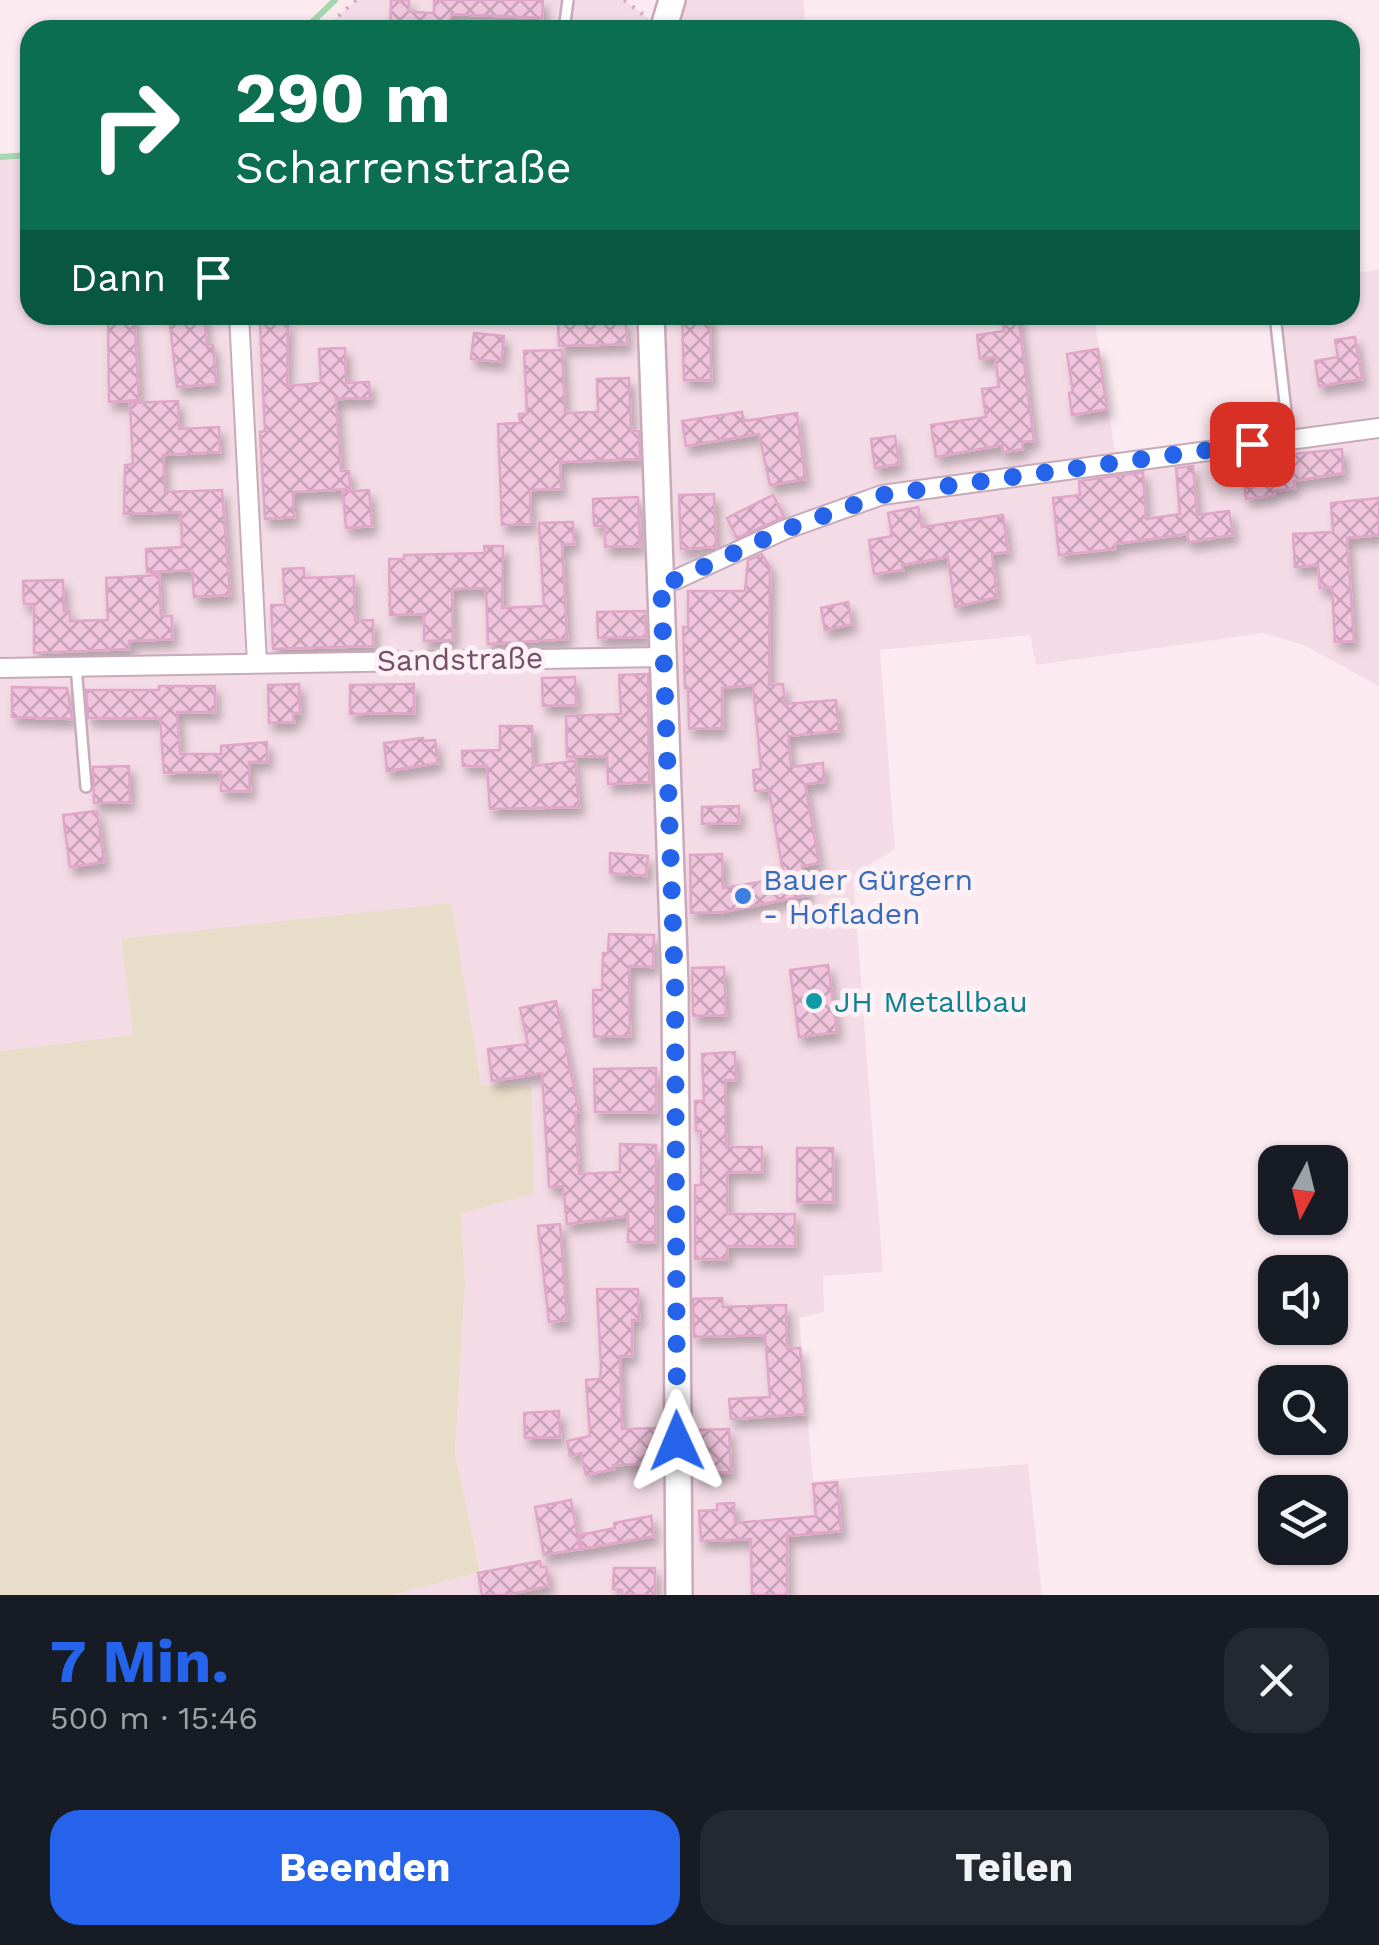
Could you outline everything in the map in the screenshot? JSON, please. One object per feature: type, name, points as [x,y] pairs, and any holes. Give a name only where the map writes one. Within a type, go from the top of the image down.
[{"type":"main road","points":[[651,325],[675,986],[679,1595]]},
{"type":"street","points":[[240,325],[257,663]]},
{"type":"street","points":[[661,580],[675,580],[784,530],[882,495],[1379,428]]},
{"type":"street","name":"Sandstraße","points":[[0,668],[664,657]]},
{"type":"lane","points":[[1276,325],[1290,438]]},
{"type":"lane","points":[[76,666],[86,788]]},
{"type":"path","points":[[334,20],[356,0]]},
{"type":"path","points":[[624,0],[662,18]]},
{"type":"shaded area","points":[[356,0],[624,0],[650,20],[334,20]]},
{"type":"shaded area","points":[[672,0],[803,0],[805,20],[665,20]]},
{"type":"shaded area","points":[[20,156],[20,325],[1096,325],[1115,452],[1289,432],[1276,325],[1360,325],[1360,272],[1379,269],[1379,686],[1306,646],[1263,633],[1036,665],[1030,635],[880,650],[895,849],[853,875],[883,1272],[823,1276],[824,1312],[799,1318],[813,1481],[1028,1464],[1042,1595],[391,1595],[480,1572],[455,1453],[465,1282],[461,1213],[534,1193],[481,1085],[121,939],[133,1035],[0,1051],[0,157]]},
{"type":"shaded area","points":[[451,903],[481,1085],[531,1086],[534,1194],[461,1213],[465,1282],[455,1453],[480,1572],[391,1595],[0,1595],[0,1051],[133,1035],[121,939]]},
{"type":"building","points":[[391,0],[409,0],[409,12],[434,13],[434,0],[543,0],[542,18],[451,14],[451,20],[390,20]]},
{"type":"building","points":[[108,325],[135,325],[139,400],[109,402]]},
{"type":"building","points":[[170,325],[205,325],[207,345],[213,345],[216,384],[177,387]]},
{"type":"building","points":[[260,325],[288,325],[287,386],[321,383],[319,349],[345,348],[346,383],[369,382],[370,398],[336,399],[341,471],[349,471],[350,489],[293,492],[294,517],[265,519],[260,432],[265,431]]},
{"type":"building","points":[[558,325],[626,325],[627,344],[559,346]]},
{"type":"building","points":[[682,325],[710,325],[711,380],[684,380]]},
{"type":"building","points":[[1003,325],[1019,325],[1034,441],[1022,442],[1023,449],[1003,452],[1002,445],[936,457],[931,425],[986,417],[982,389],[999,387],[995,357],[980,359],[977,335],[1004,331]]},
{"type":"building","points":[[474,333],[504,336],[501,362],[471,359]]},
{"type":"building","points":[[1355,337],[1362,379],[1319,386],[1315,361],[1338,357],[1335,340]]},
{"type":"building","points":[[1098,349],[1107,409],[1072,415],[1067,354]]},
{"type":"building","points":[[562,350],[565,413],[598,412],[597,379],[629,378],[631,431],[639,431],[640,459],[560,462],[561,489],[530,490],[531,524],[502,525],[498,424],[520,423],[519,414],[527,414],[524,351]]},
{"type":"building","points":[[178,401],[179,429],[219,427],[220,452],[163,455],[165,492],[222,490],[230,595],[194,597],[192,570],[147,572],[146,549],[182,547],[181,512],[124,514],[125,465],[133,464],[130,403]]},
{"type":"building","points":[[742,412],[744,421],[797,413],[805,479],[770,485],[759,434],[686,446],[682,421]]},
{"type":"building","points":[[895,436],[899,464],[875,468],[871,439]]},
{"type":"building","points":[[1342,449],[1343,473],[1294,481],[1295,488],[1246,499],[1241,459]]},
{"type":"building","points":[[1193,466],[1197,515],[1229,511],[1233,535],[1189,542],[1187,534],[1115,544],[1115,549],[1059,555],[1053,498],[1080,495],[1079,481],[1143,472],[1146,519],[1180,514],[1176,468]]},
{"type":"building","points":[[369,490],[372,526],[346,528],[343,492]]},
{"type":"building","points":[[714,494],[716,547],[681,549],[679,495]]},
{"type":"building","points":[[773,495],[784,517],[737,538],[727,518]]},
{"type":"building","points":[[638,497],[640,546],[605,547],[605,526],[594,526],[593,499]]},
{"type":"building","points":[[1379,498],[1379,535],[1347,538],[1354,641],[1335,642],[1332,587],[1320,588],[1318,565],[1295,567],[1293,534],[1333,532],[1331,503]]},
{"type":"building","points":[[918,507],[922,527],[1003,515],[1008,552],[992,554],[997,597],[955,607],[948,557],[874,574],[869,540],[892,536],[888,513]]},
{"type":"building","points":[[573,522],[574,544],[562,544],[567,639],[488,644],[486,588],[452,589],[453,640],[424,641],[424,614],[390,615],[389,559],[404,559],[404,555],[485,553],[484,546],[503,546],[502,608],[544,606],[539,523]]},
{"type":"building","points":[[762,554],[770,568],[769,685],[783,684],[785,704],[836,700],[839,731],[788,736],[791,767],[823,763],[824,782],[805,784],[819,863],[802,866],[808,895],[723,912],[691,913],[690,855],[722,854],[723,888],[784,878],[769,790],[755,791],[753,770],[761,769],[753,685],[722,688],[722,728],[689,729],[685,688],[683,627],[688,627],[688,591],[745,591],[748,560]]},
{"type":"building","points":[[304,568],[304,578],[354,576],[355,621],[373,620],[373,646],[273,649],[271,605],[285,605],[283,569]]},
{"type":"building","points":[[159,575],[161,616],[172,616],[172,639],[129,641],[129,649],[34,653],[34,604],[24,604],[23,581],[63,580],[64,611],[70,611],[70,621],[108,620],[106,578]]},
{"type":"building","points":[[848,602],[852,624],[825,630],[821,608]]},
{"type":"building","points":[[645,611],[646,637],[598,638],[597,612]]},
{"type":"building","points":[[648,674],[649,782],[608,784],[607,756],[567,757],[566,716],[621,714],[619,675]]},
{"type":"building","points":[[575,677],[576,705],[543,706],[542,678]]},
{"type":"building","points":[[299,684],[300,713],[293,713],[294,722],[269,723],[268,685]]},
{"type":"building","points":[[414,684],[414,713],[350,714],[350,685]]},
{"type":"building","points":[[159,686],[215,686],[215,712],[177,712],[180,754],[221,754],[221,746],[267,742],[267,762],[249,762],[250,791],[221,791],[221,772],[164,773],[160,718],[88,718],[86,690],[159,690]]},
{"type":"building","points":[[12,687],[67,688],[72,719],[12,717]]},
{"type":"building","points":[[500,726],[532,726],[533,766],[575,761],[579,807],[490,809],[487,766],[463,766],[462,751],[500,750]]},
{"type":"building","points":[[435,740],[438,763],[387,771],[384,743]]},
{"type":"building","points":[[129,766],[130,802],[94,803],[93,767]]},
{"type":"building","points":[[739,806],[739,823],[702,824],[702,807]]},
{"type":"building","points":[[97,811],[104,862],[70,867],[63,815]]},
{"type":"building","points":[[610,853],[648,856],[646,876],[610,873]]},
{"type":"building","points":[[609,934],[654,935],[653,967],[629,966],[630,1036],[594,1037],[593,990],[602,990],[603,953],[608,953]]},
{"type":"building","name":"JH Metallbau","points":[[828,965],[837,1032],[799,1037],[790,970]]},
{"type":"building","points":[[724,967],[726,1015],[693,1016],[692,968]]},
{"type":"building","points":[[556,1001],[579,1112],[575,1112],[579,1174],[620,1172],[620,1144],[656,1145],[655,1242],[628,1242],[628,1216],[567,1224],[563,1186],[549,1187],[542,1073],[492,1081],[488,1049],[528,1044],[520,1008]]},
{"type":"building","points":[[735,1052],[736,1080],[725,1080],[726,1147],[762,1147],[762,1172],[727,1172],[727,1214],[795,1214],[795,1246],[727,1246],[727,1259],[695,1259],[695,1185],[701,1185],[701,1131],[696,1131],[695,1101],[704,1101],[702,1054]]},
{"type":"building","points":[[656,1068],[656,1112],[595,1112],[594,1069]]},
{"type":"building","points":[[797,1148],[833,1148],[833,1202],[797,1202]]},
{"type":"building","points":[[560,1224],[567,1320],[549,1322],[538,1226]]},
{"type":"building","points":[[597,1289],[638,1289],[639,1320],[632,1320],[632,1356],[620,1356],[622,1429],[658,1428],[659,1464],[613,1465],[614,1469],[586,1475],[581,1453],[570,1456],[567,1441],[590,1436],[586,1380],[600,1379],[601,1367]]},
{"type":"building","points":[[722,1298],[723,1307],[786,1305],[787,1349],[800,1348],[805,1414],[731,1419],[729,1399],[770,1397],[765,1335],[694,1337],[693,1299]]},
{"type":"building","points":[[559,1411],[560,1437],[525,1438],[524,1413]]},
{"type":"building","points":[[729,1429],[731,1472],[700,1473],[698,1430]]},
{"type":"building","points":[[837,1482],[841,1531],[787,1536],[787,1595],[752,1595],[751,1539],[701,1541],[699,1511],[717,1510],[717,1504],[734,1503],[735,1523],[816,1516],[813,1484]]},
{"type":"building","points":[[571,1500],[580,1549],[544,1555],[535,1507]]},
{"type":"building","points":[[651,1516],[654,1536],[582,1549],[580,1535]]},
{"type":"building","points":[[540,1561],[541,1567],[546,1567],[549,1586],[506,1595],[482,1595],[478,1573]]},
{"type":"building","points":[[614,1568],[655,1568],[655,1595],[622,1595],[622,1590],[613,1589]]},
{"type":"waterway","points":[[314,20],[335,0]]},
{"type":"waterway","points":[[0,157],[20,156]]},
{"type":"place","name":"Bauer Gürgern - Hofladen","points":[[743,896]]},
{"type":"place","name":"JH Metallbau","points":[[814,1001]]},
{"type":"route","points":[[677,1441],[675,986],[661,580],[675,580],[784,530],[882,495],[1252,444]]}]
